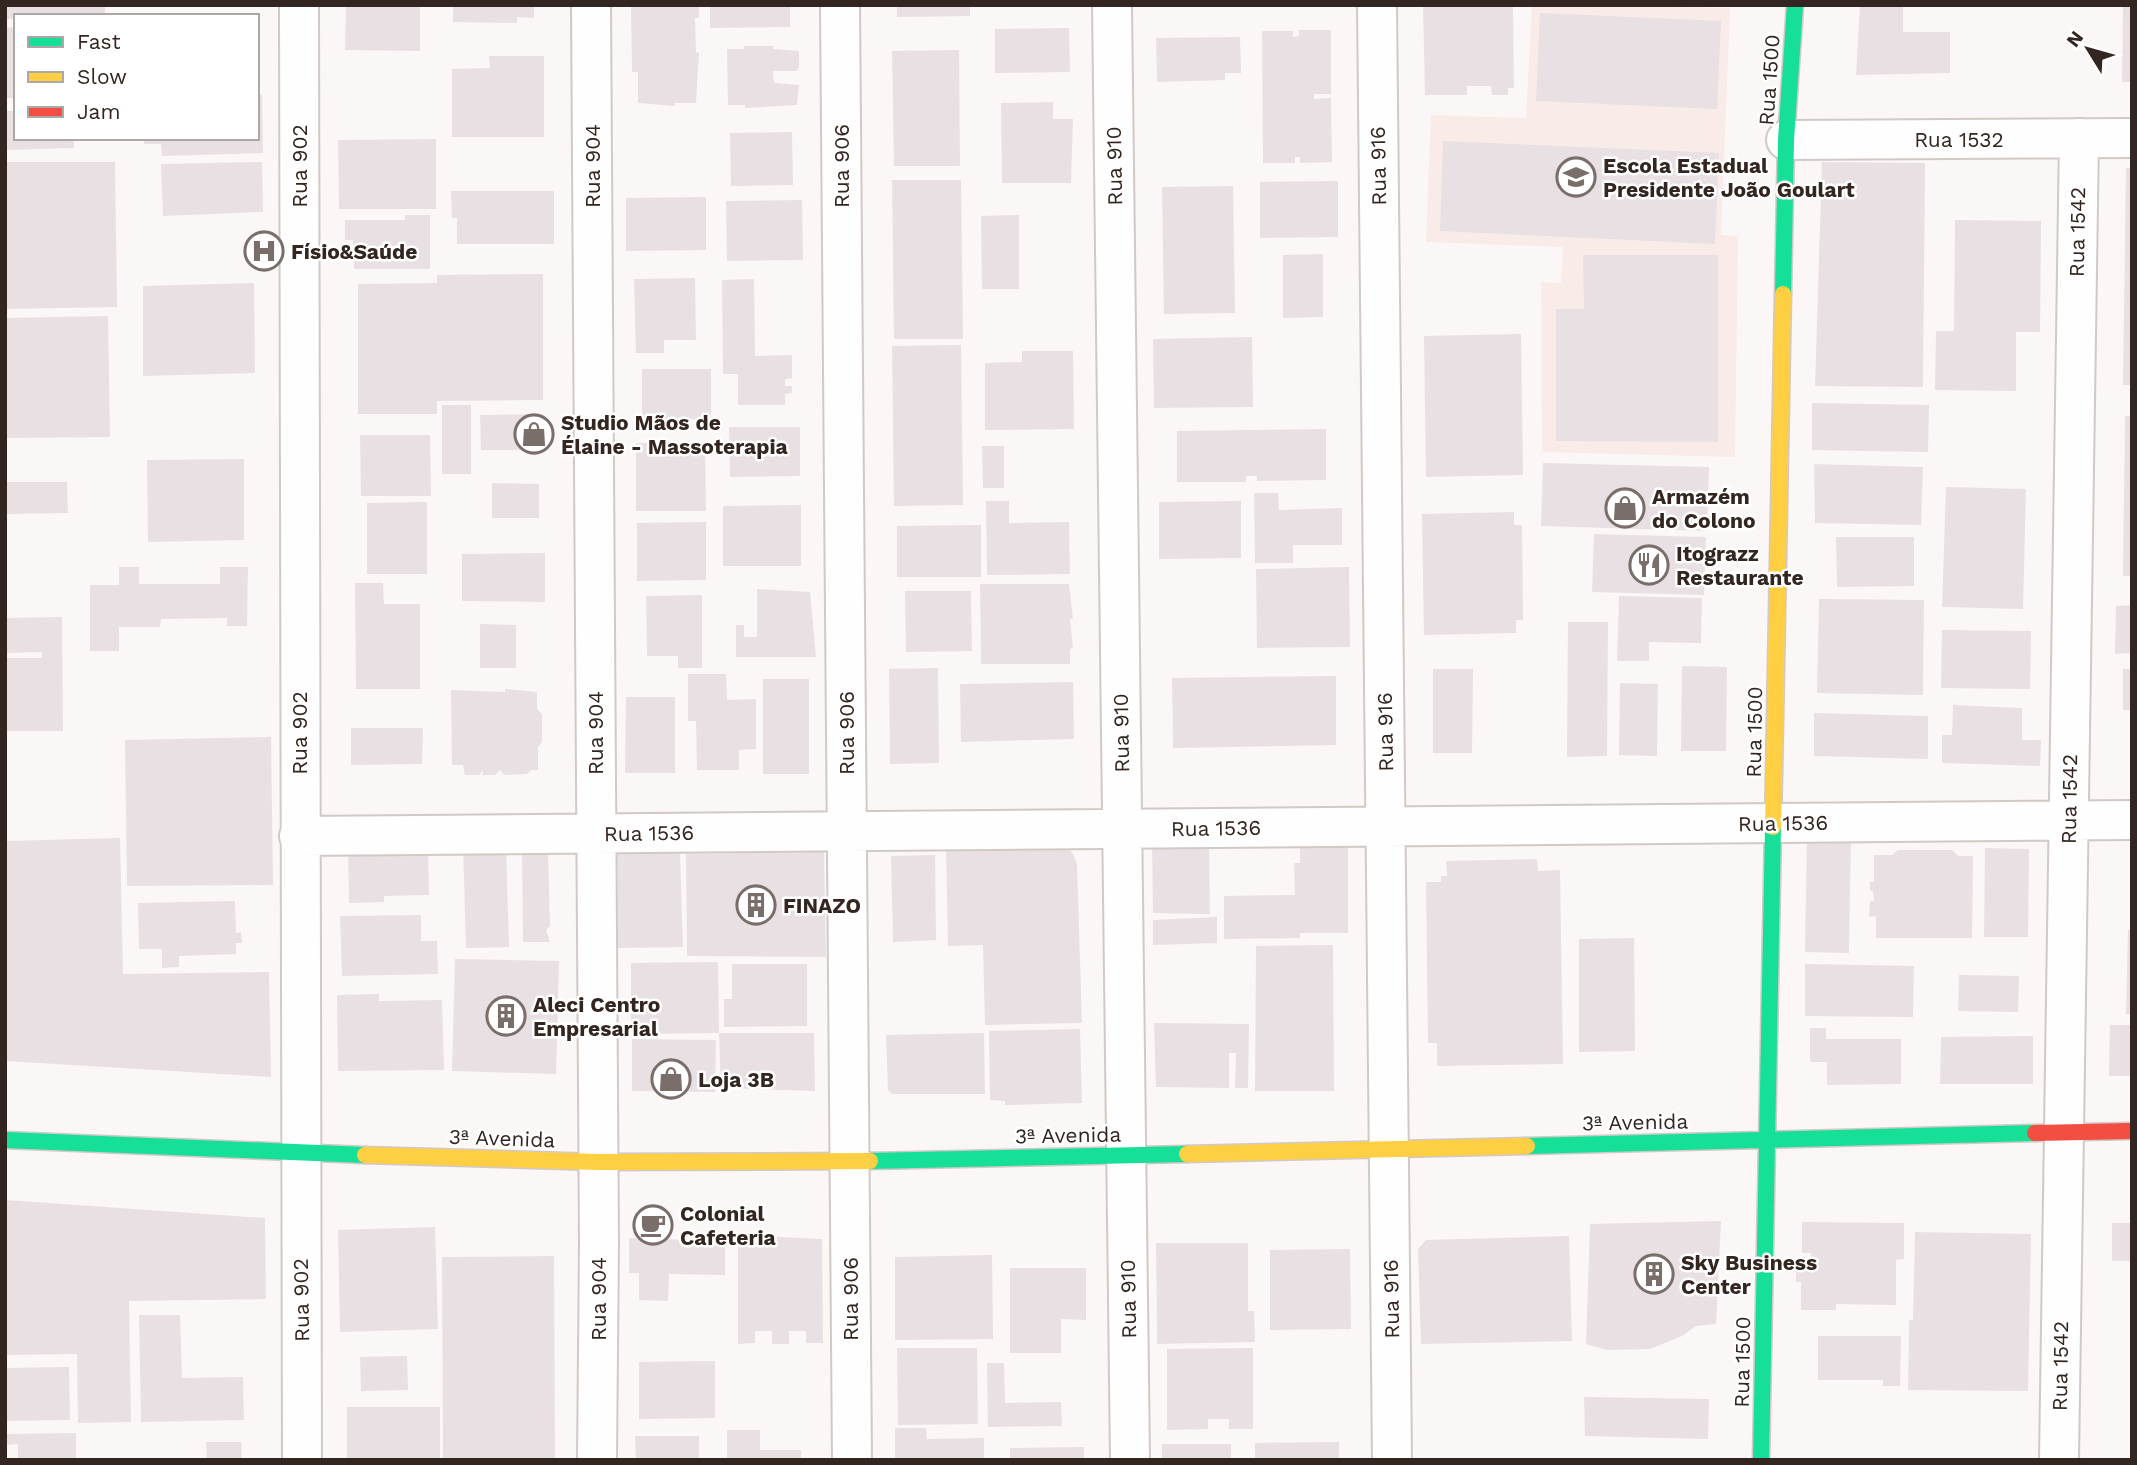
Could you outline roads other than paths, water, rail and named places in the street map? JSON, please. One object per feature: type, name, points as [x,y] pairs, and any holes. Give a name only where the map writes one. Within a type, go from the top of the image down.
[{"type":"main road","name":"Rua 1500","points":[[1761,1460],[1786,140],[1795,5]]},
{"type":"main road","name":"3ª Avenida","points":[[5,1140],[598,1162],[849,1162],[2132,1130]]},
{"type":"street","name":"Rua 902","points":[[299,5],[302,1460]]},
{"type":"street","name":"Rua 904","points":[[591,5],[598,1162],[597,1460]]},
{"type":"street","name":"Rua 906","points":[[840,5],[852,1460]]},
{"type":"street","name":"Rua 910","points":[[1112,5],[1130,1460]]},
{"type":"street","name":"Rua 916","points":[[1377,5],[1392,1460]]},
{"type":"street","name":"Rua 1542","points":[[2059,1460],[2078,138]]},
{"type":"street","name":"Rua 1532","points":[[1786,140],[2132,138]]},
{"type":"street","name":"Rua 1536","points":[[299,836],[2132,820]]},
{"type":"place","name":"Escola Estadual Presidente João Goulart","points":[[1576,177]]},
{"type":"place","name":"Físio&Saúde","points":[[264,251]]},
{"type":"place","name":"Studio Mãos de Élaine - Massoterapia","points":[[534,434]]},
{"type":"place","name":"Armazém do Colono","points":[[1625,508]]},
{"type":"place","name":"Itograzz Restaurante","points":[[1649,565]]},
{"type":"place","name":"FINAZO","points":[[756,905]]},
{"type":"place","name":"Aleci Centro Empresarial","points":[[506,1016]]},
{"type":"place","name":"Loja 3B","points":[[671,1079]]},
{"type":"place","name":"Colonial Cafeteria","points":[[653,1225]]},
{"type":"place","name":"Sky Business Center","points":[[1654,1274]]}]
